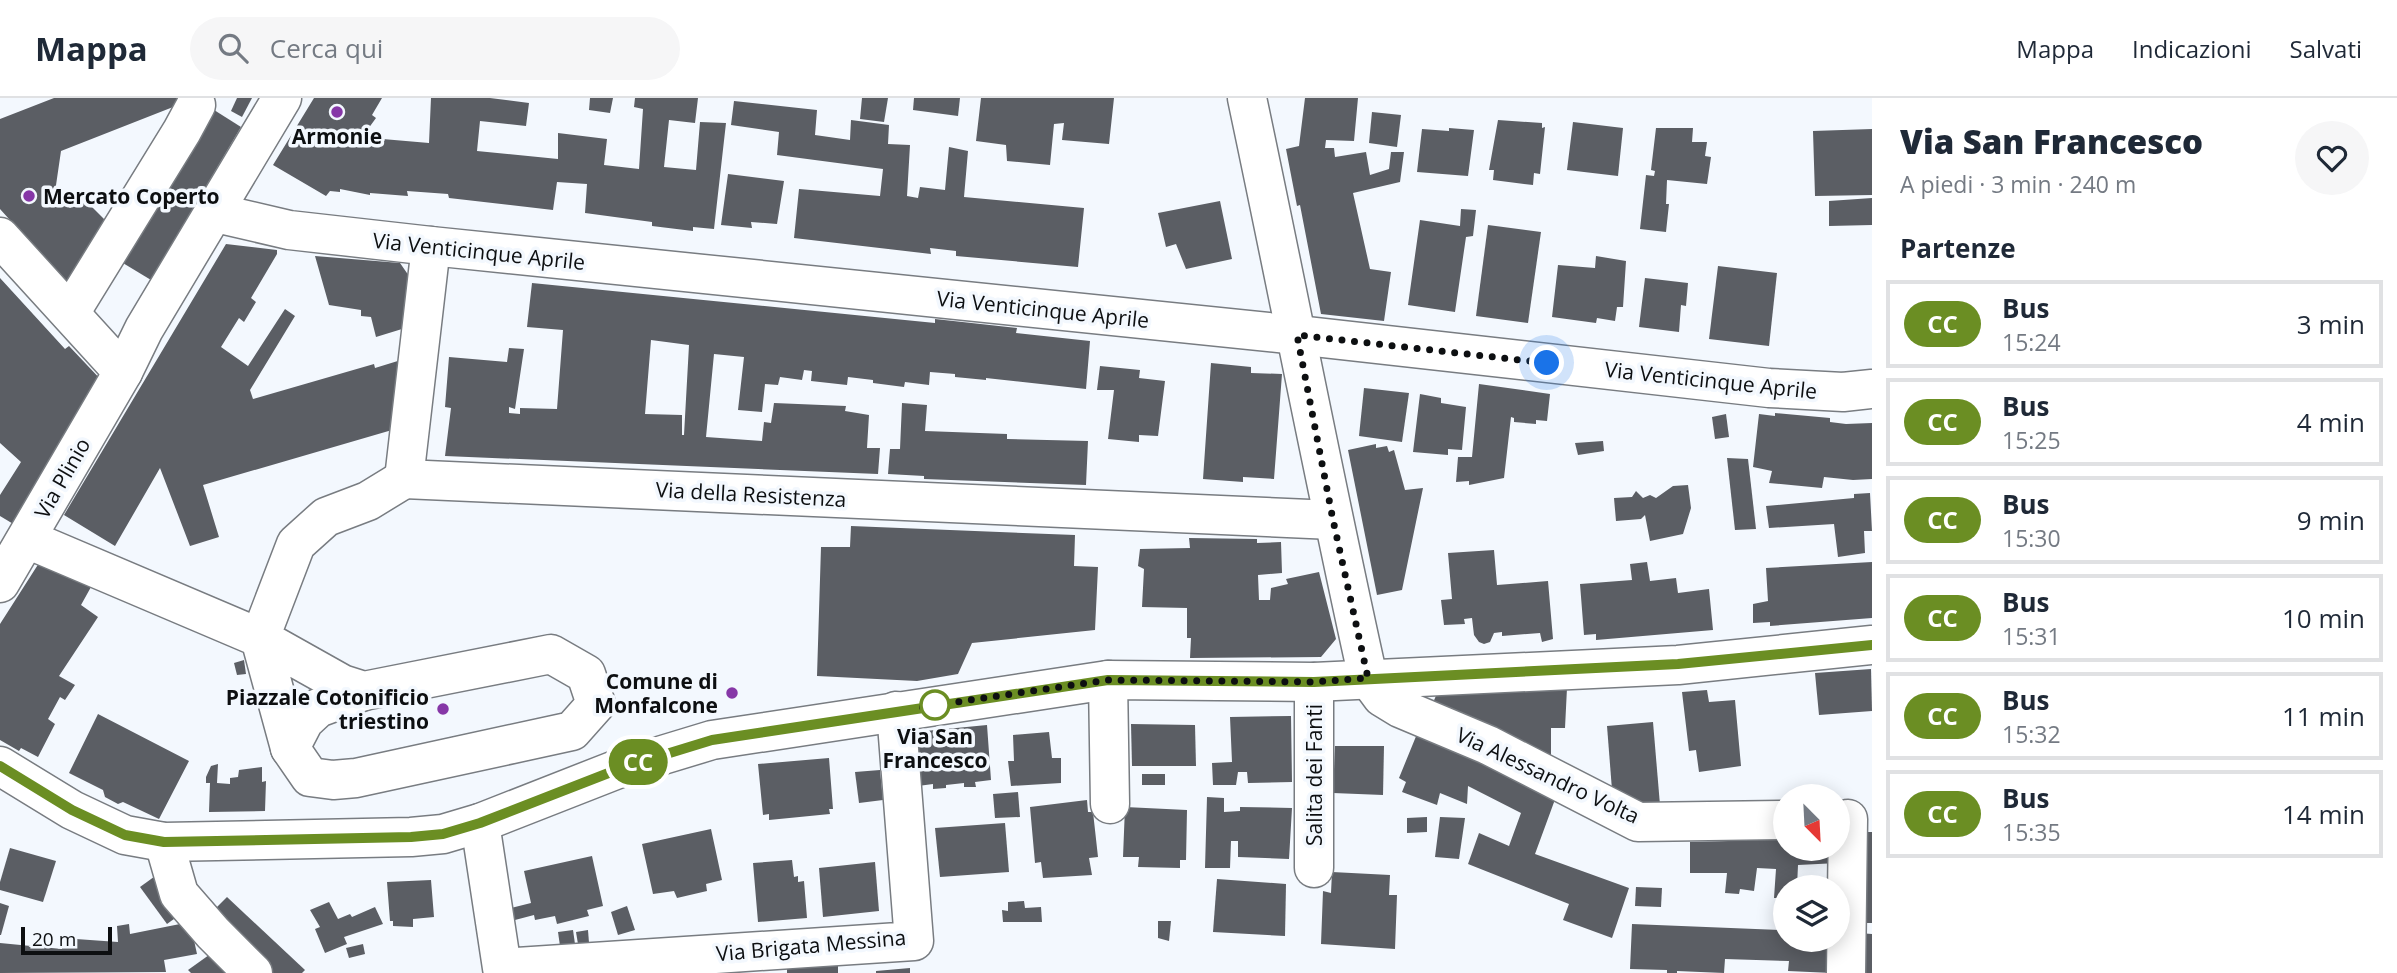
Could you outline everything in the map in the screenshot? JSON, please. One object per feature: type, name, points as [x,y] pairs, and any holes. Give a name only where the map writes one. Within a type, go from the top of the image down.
[{"type":"street","name":"Via Plinio","points":[[0,583],[123,372],[144,329],[216,213],[282,98]]},
{"type":"street","points":[[1247,98],[1368,678]]},
{"type":"street","points":[[70,313],[196,106]]},
{"type":"street","name":"Via Venticinque Aprile","points":[[216,213],[289,230],[431,246],[1297,335],[1769,388],[1843,392],[1872,389]]},
{"type":"street","points":[[0,237],[123,372]]},
{"type":"street","points":[[290,748],[304,721],[318,708],[364,691],[551,654],[586,674],[596,704],[572,731],[356,778],[333,780],[310,776],[290,748],[260,638],[296,544],[326,517],[368,501],[404,479],[431,246]]},
{"type":"street","name":"Via della Resistenza","points":[[404,479],[1333,520]]},
{"type":"street","points":[[27,539],[260,638],[342,684],[364,691]]},
{"type":"street","points":[[0,766],[72,810],[125,835],[164,842],[411,837],[443,834],[480,823],[624,767],[712,740],[1108,680],[1314,682],[1678,664],[1872,645]]},
{"type":"street","name":"Via Alessandro Volta","points":[[1368,678],[1382,696],[1400,708],[1488,746],[1638,822],[1773,820]]},
{"type":"street","points":[[1108,680],[1110,804]]},
{"type":"street","name":"Salita dei Fanti","points":[[1314,682],[1314,868]]},
{"type":"street","name":"Via Brigata Messina","points":[[480,823],[502,968],[915,941],[896,711]]},
{"type":"street","points":[[1846,973],[1852,819]]},
{"type":"street","points":[[164,842],[179,894],[253,973]]},
{"type":"building","name":"Mercato Coperto","points":[[54,98],[196,98],[61,151],[55,192],[70,208],[80,200],[87,202],[108,223],[74,291],[0,209],[0,119]]},
{"type":"building","points":[[237,98],[252,98],[242,117],[231,111]]},
{"type":"building","points":[[314,98],[382,98],[372,115],[376,118],[368,129],[371,138],[429,143],[431,98],[490,98],[529,103],[526,126],[480,121],[477,151],[558,159],[558,133],[607,139],[604,165],[639,169],[643,109],[634,107],[635,98],[698,98],[695,123],[669,120],[664,167],[696,170],[700,122],[726,123],[714,229],[693,227],[693,231],[652,226],[652,222],[585,213],[587,184],[557,182],[553,210],[449,198],[448,194],[407,191],[408,196],[370,195],[340,189],[340,192],[330,191],[326,196],[273,165]]},
{"type":"building","points":[[590,98],[613,98],[610,113],[589,110]]},
{"type":"building","points":[[862,98],[888,98],[884,122],[860,119]]},
{"type":"building","points":[[914,98],[960,98],[958,116],[913,110]]},
{"type":"building","points":[[981,98],[1114,98],[1109,144],[1062,140],[1064,123],[1054,124],[1050,165],[1007,161],[1006,145],[976,141]]},
{"type":"building","points":[[1305,98],[1358,98],[1354,141],[1326,140],[1325,148],[1334,148],[1335,157],[1366,152],[1370,175],[1389,169],[1391,152],[1404,152],[1400,182],[1353,193],[1370,269],[1391,272],[1384,321],[1321,314],[1286,149],[1299,146]]},
{"type":"building","points":[[734,101],[817,110],[815,135],[850,140],[851,120],[889,125],[888,144],[910,145],[907,196],[918,198],[920,187],[945,190],[949,147],[968,151],[964,197],[1084,208],[1078,267],[956,256],[956,251],[930,248],[931,254],[794,238],[799,189],[880,196],[883,169],[777,155],[779,132],[731,125]]},
{"type":"building","points":[[203,103],[241,127],[151,280],[113,257]]},
{"type":"building","points":[[1372,112],[1401,115],[1397,147],[1369,143]]},
{"type":"building","points":[[1498,120],[1542,123],[1542,128],[1545,127],[1540,174],[1534,173],[1533,185],[1493,180],[1494,170],[1489,170]]},
{"type":"building","points":[[1573,122],[1623,128],[1618,176],[1567,170]]},
{"type":"building","points":[[1449,128],[1474,130],[1468,176],[1417,172],[1422,129],[1449,131]]},
{"type":"building","points":[[1656,128],[1693,128],[1692,142],[1707,142],[1705,156],[1711,157],[1707,184],[1667,180],[1666,204],[1669,204],[1666,232],[1640,229],[1646,175],[1654,176],[1655,171],[1651,170]]},
{"type":"building","points":[[1872,129],[1872,195],[1815,196],[1813,131]]},
{"type":"building","points":[[728,174],[784,181],[777,224],[751,222],[752,228],[721,225]]},
{"type":"building","points":[[1872,198],[1872,225],[1829,226],[1829,201]]},
{"type":"building","points":[[1220,201],[1232,259],[1186,269],[1176,244],[1166,247],[1158,213]]},
{"type":"building","points":[[1461,209],[1476,210],[1473,236],[1466,237],[1455,312],[1408,305],[1420,220],[1460,226]]},
{"type":"building","points":[[1488,225],[1541,232],[1528,323],[1476,316]]},
{"type":"building","points":[[226,244],[277,250],[277,254],[251,298],[256,302],[244,322],[239,318],[221,347],[248,366],[285,309],[295,316],[250,390],[253,399],[374,364],[375,368],[401,360],[392,430],[203,485],[219,537],[190,546],[160,468],[115,546],[64,515]]},
{"type":"building","points":[[315,256],[400,263],[409,276],[402,329],[376,337],[371,317],[361,316],[361,310],[329,305]]},
{"type":"building","points":[[1596,256],[1626,261],[1623,307],[1617,307],[1615,321],[1597,318],[1596,323],[1552,317],[1558,265],[1595,268]]},
{"type":"building","points":[[1718,266],[1777,273],[1769,346],[1709,339]]},
{"type":"building","points":[[0,278],[65,349],[69,346],[104,383],[15,525],[0,516],[0,495],[21,462],[0,443]]},
{"type":"building","points":[[1645,278],[1688,283],[1686,306],[1681,305],[1679,332],[1639,327]]},
{"type":"building","points":[[532,283],[935,323],[935,319],[1017,328],[1016,333],[1090,341],[1086,389],[955,377],[955,374],[930,372],[929,385],[905,382],[904,387],[848,377],[847,385],[811,381],[812,371],[804,370],[802,380],[780,377],[778,385],[765,384],[762,412],[738,410],[744,357],[714,354],[706,437],[762,441],[764,422],[771,423],[774,403],[846,406],[845,411],[869,415],[867,448],[880,448],[878,474],[445,456],[451,408],[445,407],[449,357],[507,362],[509,348],[524,349],[515,409],[509,407],[509,413],[520,414],[520,408],[557,409],[563,330],[527,327]],"holes":[[[651,340],[689,345],[684,435],[682,435],[682,415],[645,414]]]},
{"type":"building","points":[[1211,363],[1251,367],[1251,373],[1282,374],[1274,479],[1243,477],[1243,482],[1203,479]]},
{"type":"building","points":[[1100,366],[1140,370],[1139,378],[1165,381],[1158,436],[1139,435],[1139,442],[1108,439],[1114,390],[1097,390]]},
{"type":"building","points":[[1479,384],[1550,394],[1547,421],[1536,420],[1536,424],[1514,422],[1511,417],[1504,478],[1469,485],[1469,481],[1456,482],[1458,457],[1472,457]]},
{"type":"building","points":[[1364,388],[1409,393],[1402,442],[1359,436]]},
{"type":"building","points":[[1420,394],[1441,398],[1441,403],[1466,407],[1462,450],[1448,449],[1448,455],[1413,452]]},
{"type":"building","points":[[902,403],[927,405],[925,431],[1007,434],[1007,439],[1088,441],[1086,485],[924,479],[924,476],[888,474],[890,449],[900,449]]},
{"type":"building","points":[[1775,413],[1830,418],[1830,422],[1846,424],[1872,423],[1872,479],[1824,477],[1822,488],[1769,483],[1772,471],[1753,467],[1759,414],[1775,416]]},
{"type":"building","points":[[1726,414],[1729,437],[1715,439],[1712,417]]},
{"type":"building","points":[[1603,441],[1604,451],[1578,455],[1575,443]]},
{"type":"building","points":[[1376,444],[1376,448],[1387,446],[1389,452],[1394,450],[1405,490],[1423,488],[1402,590],[1377,595],[1348,450]]},
{"type":"building","points":[[1727,458],[1748,459],[1756,529],[1735,530]]},
{"type":"building","points":[[1688,485],[1691,508],[1683,534],[1650,541],[1645,515],[1641,519],[1616,521],[1614,498],[1632,497],[1636,491],[1643,498],[1650,495],[1656,498],[1673,486]]},
{"type":"building","points":[[1870,493],[1872,531],[1864,531],[1865,553],[1838,557],[1834,524],[1769,528],[1766,506],[1854,498],[1854,494]]},
{"type":"building","points":[[851,526],[1075,535],[1074,566],[1098,567],[1095,630],[972,643],[958,674],[917,681],[817,676],[821,547],[850,547]]},
{"type":"building","points":[[1189,538],[1281,542],[1282,573],[1258,575],[1259,600],[1270,600],[1271,588],[1288,584],[1286,579],[1319,572],[1336,639],[1321,657],[1190,658],[1191,638],[1187,638],[1187,608],[1142,607],[1144,569],[1138,566],[1140,549],[1190,548]]},
{"type":"building","points":[[1494,550],[1497,585],[1548,581],[1553,639],[1542,642],[1540,633],[1502,636],[1502,632],[1494,633],[1490,642],[1484,644],[1474,635],[1472,618],[1464,619],[1465,624],[1444,625],[1441,600],[1452,599],[1448,553]]},
{"type":"building","points":[[1647,562],[1650,581],[1676,578],[1678,593],[1709,589],[1713,630],[1596,640],[1596,634],[1584,635],[1580,584],[1632,580],[1630,564]]},
{"type":"building","points":[[1872,562],[1872,618],[1770,626],[1770,622],[1753,623],[1753,604],[1768,601],[1766,568]]},
{"type":"building","points":[[39,563],[91,587],[81,605],[98,617],[59,676],[75,685],[65,700],[60,697],[48,719],[55,724],[38,757],[21,748],[19,751],[0,740],[0,624]]},
{"type":"building","points":[[244,660],[246,674],[237,675],[234,663]]},
{"type":"building","points":[[1871,669],[1872,711],[1819,715],[1815,673]]},
{"type":"building","points":[[1567,688],[1565,728],[1551,728],[1551,758],[1432,705],[1438,691]]},
{"type":"building","points":[[1707,690],[1709,702],[1735,700],[1741,766],[1699,772],[1696,750],[1689,751],[1682,692]]},
{"type":"building","points":[[98,714],[189,761],[159,819],[123,802],[118,804],[105,797],[103,790],[69,773]]},
{"type":"building","points":[[1291,716],[1292,782],[1248,783],[1247,772],[1238,772],[1236,785],[1213,785],[1212,763],[1232,762],[1230,717]]},
{"type":"building","points":[[1653,722],[1660,805],[1643,807],[1612,790],[1607,726]]},
{"type":"building","points":[[1131,724],[1195,725],[1196,766],[1132,766]]},
{"type":"building","points":[[987,725],[991,780],[975,782],[976,787],[964,787],[964,783],[933,789],[933,784],[918,786],[915,732]]},
{"type":"building","points":[[1419,729],[1557,794],[1535,854],[1629,888],[1612,938],[1563,920],[1569,904],[1468,864],[1479,833],[1509,846],[1521,813],[1468,786],[1467,804],[1440,793],[1437,805],[1402,792],[1406,782],[1399,778]]},
{"type":"building","points":[[1049,732],[1052,758],[1061,758],[1061,783],[1011,786],[1008,761],[1014,761],[1013,735]]},
{"type":"building","points":[[1335,746],[1384,746],[1383,795],[1333,793]]},
{"type":"building","points":[[829,758],[833,809],[829,809],[830,814],[769,820],[769,814],[763,815],[758,764]]},
{"type":"building","points":[[218,764],[217,783],[230,784],[230,778],[238,777],[239,770],[262,767],[262,782],[266,781],[265,811],[209,812],[210,783],[206,783],[206,777],[211,766]]},
{"type":"building","points":[[880,770],[883,800],[859,803],[855,772]]},
{"type":"building","points":[[1142,774],[1165,774],[1165,785],[1142,785]]},
{"type":"building","points":[[1018,792],[1020,817],[995,818],[993,794]]},
{"type":"building","points":[[1207,797],[1224,798],[1224,812],[1240,811],[1240,807],[1292,808],[1289,859],[1238,857],[1238,841],[1231,841],[1230,868],[1205,868]]},
{"type":"building","points":[[1087,800],[1088,812],[1093,812],[1098,857],[1089,858],[1092,875],[1043,878],[1041,862],[1035,863],[1030,807]]},
{"type":"building","points":[[1125,807],[1187,810],[1186,860],[1180,860],[1180,868],[1138,867],[1139,857],[1123,857]]},
{"type":"building","points":[[1427,817],[1427,832],[1407,833],[1407,818]]},
{"type":"building","points":[[1440,817],[1465,818],[1459,859],[1435,857]]},
{"type":"building","points":[[1005,823],[1009,872],[940,877],[935,828]]},
{"type":"building","points":[[711,829],[722,880],[706,884],[707,891],[677,898],[674,891],[653,894],[642,844]]},
{"type":"building","points":[[1858,832],[1872,832],[1872,923],[1861,923]]},
{"type":"building","points":[[1773,835],[1773,861],[1838,863],[1798,865],[1798,875],[1776,875],[1776,869],[1757,868],[1754,891],[1740,889],[1739,894],[1725,893],[1727,873],[1690,873],[1690,842],[1728,841],[1728,837]]},
{"type":"building","points":[[10,848],[56,861],[43,902],[0,890]]},
{"type":"building","points":[[592,856],[603,906],[587,910],[589,916],[557,924],[555,916],[535,920],[534,915],[515,920],[511,908],[531,903],[524,871]]},
{"type":"building","points":[[792,860],[794,877],[798,876],[798,882],[804,881],[807,918],[758,922],[753,863]]},
{"type":"building","points":[[875,862],[879,911],[823,917],[819,868]]},
{"type":"building","points":[[1332,872],[1390,875],[1389,895],[1397,895],[1395,949],[1321,944],[1323,891],[1331,893]]},
{"type":"building","points":[[158,874],[185,911],[167,924],[140,887]]},
{"type":"building","points":[[1217,879],[1286,884],[1285,936],[1213,932]]},
{"type":"building","points":[[431,880],[434,917],[413,919],[413,927],[393,926],[393,921],[390,921],[387,882]]},
{"type":"building","points":[[1636,887],[1662,888],[1661,907],[1635,906]]},
{"type":"building","points":[[227,897],[305,970],[302,973],[263,973],[215,909]]},
{"type":"building","points":[[1024,901],[1025,908],[1041,907],[1042,922],[1003,922],[1002,910],[1008,911],[1008,902]]},
{"type":"building","points":[[329,902],[338,919],[350,914],[352,917],[375,907],[383,924],[344,937],[347,944],[325,953],[315,929],[320,927],[310,910]]},
{"type":"building","points":[[0,903],[9,906],[1,935],[0,935]]},
{"type":"building","points":[[627,906],[635,930],[618,935],[611,912]]},
{"type":"building","points":[[1158,921],[1171,921],[1169,941],[1158,938]]},
{"type":"building","points":[[190,922],[197,954],[164,960],[166,972],[0,973],[0,943],[62,949],[62,938],[118,942],[117,926],[129,924],[130,934]]},
{"type":"building","points":[[1632,924],[1773,930],[1773,952],[1833,952],[1832,973],[1788,971],[1789,961],[1725,959],[1724,973],[1667,973],[1667,970],[1630,969]]},
{"type":"building","points":[[573,930],[575,944],[560,946],[558,932]]},
{"type":"building","points":[[588,930],[589,943],[578,944],[576,932]]},
{"type":"building","points":[[1859,933],[1872,934],[1872,973],[1857,973]]},
{"type":"building","points":[[363,944],[365,954],[349,958],[346,948]]},
{"type":"building","points":[[216,950],[240,973],[191,973],[188,970]]},
{"type":"building","points":[[838,965],[838,973],[787,973],[787,967]]},
{"type":"building","points":[[910,968],[910,973],[876,973],[876,971]]},
{"type":"bus line","name":"CC","points":[[0,766],[72,810],[125,835],[164,842],[411,837],[443,834],[480,823],[624,767],[712,740],[1108,680],[1314,682],[1678,664],[1872,645]]},
{"type":"place","name":"Armonie","points":[[337,112]]},
{"type":"place","name":"Mercato Coperto","points":[[29,196]]},
{"type":"place","name":"Comune di Monfalcone","points":[[732,693]]},
{"type":"place","name":"Via San Francesco","points":[[935,705]]},
{"type":"place","name":"Piazzale Cotonificio triestino","points":[[443,709]]},
{"type":"route","points":[[935,705],[922,707],[1108,680],[1314,682],[1368,678],[1333,520],[1297,335],[1547,363]]}]
